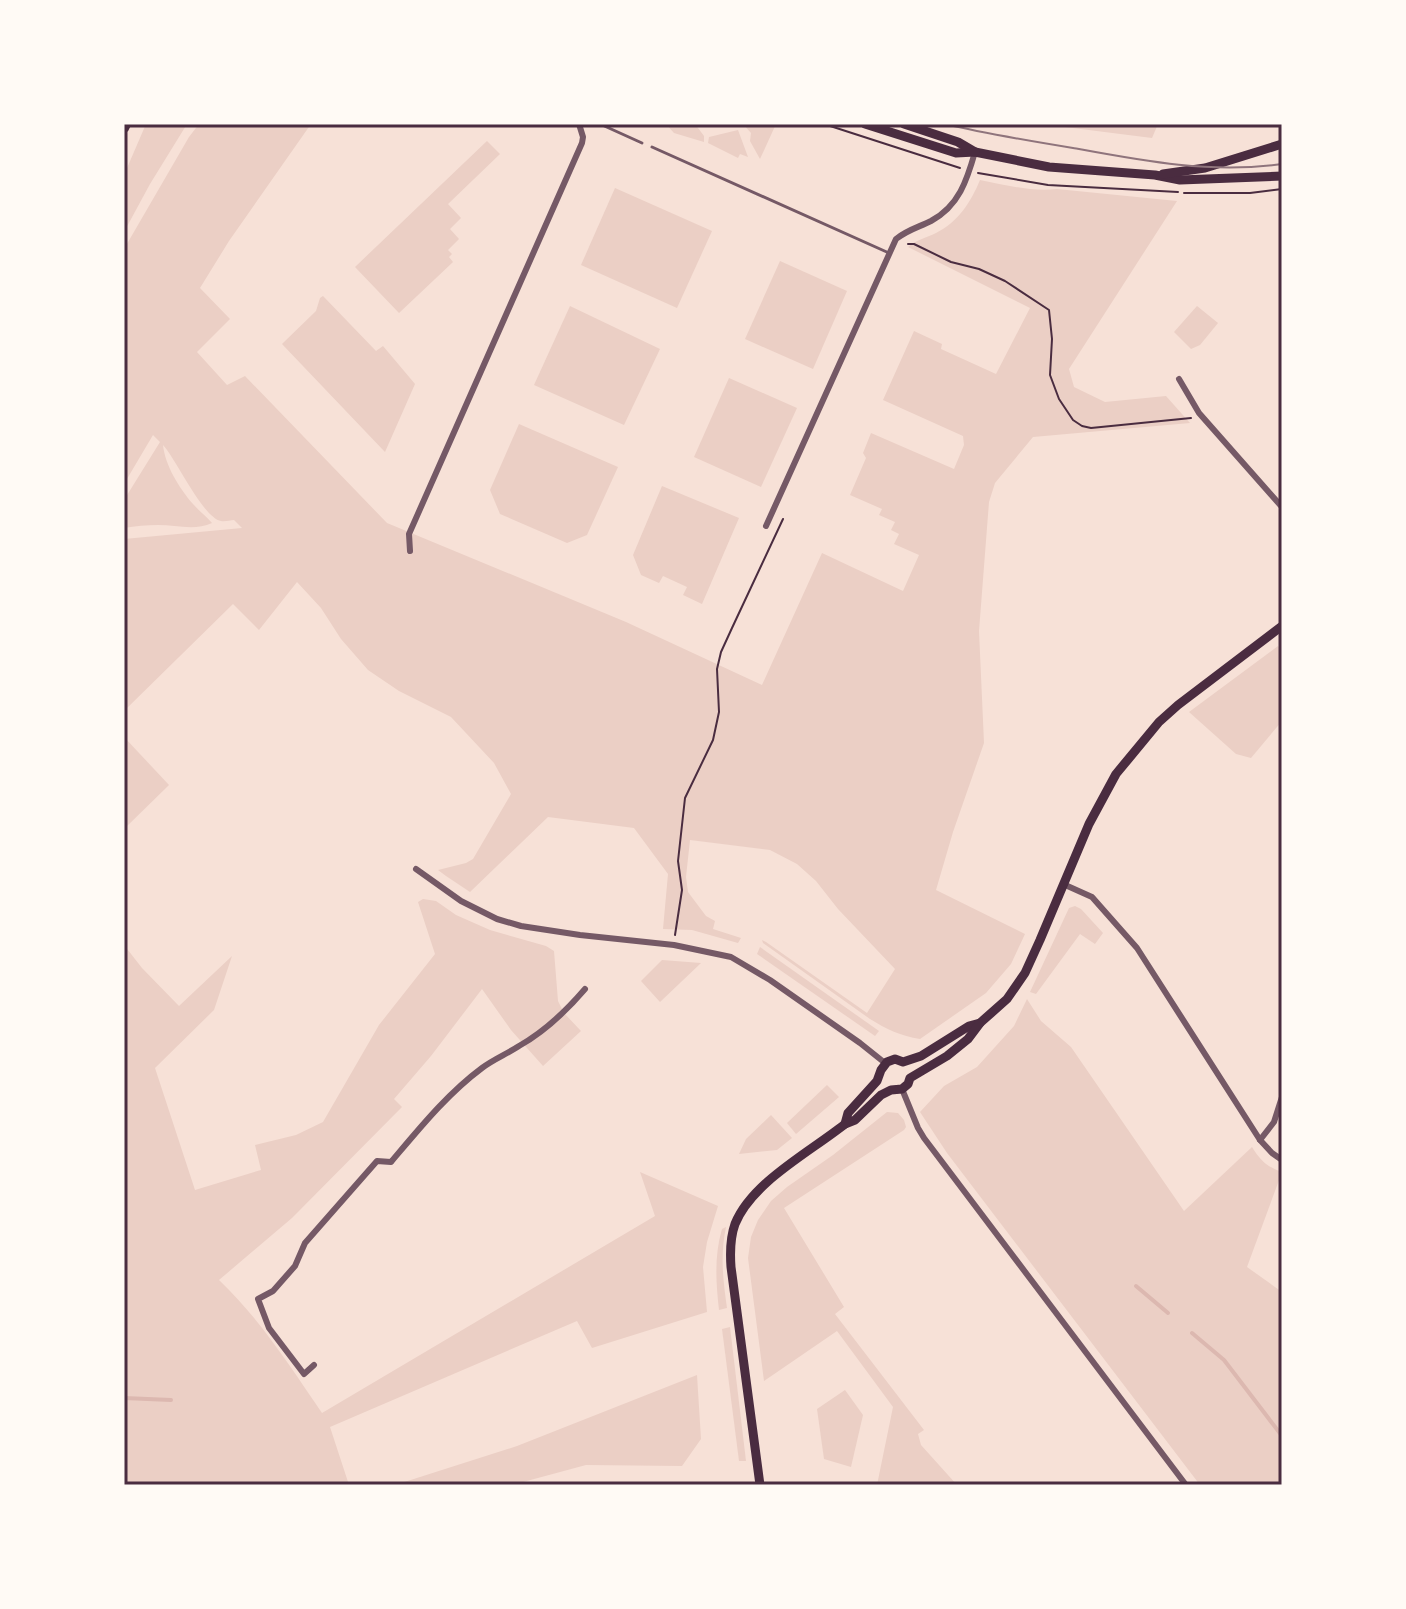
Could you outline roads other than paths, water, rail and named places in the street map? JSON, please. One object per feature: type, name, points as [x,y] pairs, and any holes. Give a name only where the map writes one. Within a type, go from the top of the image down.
[{"type":"main road","points":[[865,124],[956,153],[975,152],[1049,167],[1155,175],[1180,180],[1282,176]]},
{"type":"main road","points":[[904,124],[958,142],[975,152]]},
{"type":"main road","points":[[1155,175],[1205,168],[1282,144]]},
{"type":"main road","points":[[910,1078],[968,1039],[980,1023],[1003,1003],[1025,973],[1101,800],[1134,751],[1178,705],[1282,626]]},
{"type":"main road","points":[[903,1062],[980,1023]]},
{"type":"main road","points":[[760,1485],[731,1267],[732,1236],[742,1210],[777,1175],[845,1124],[855,1120],[881,1095],[897,1089],[908,1084],[910,1070],[895,1059],[885,1063],[880,1076],[883,1084],[897,1089]]},
{"type":"main road","points":[[845,1124],[848,1113],[880,1076]]},
{"type":"street","points":[[410,551],[409,534],[582,143],[579,124]]},
{"type":"street","points":[[766,526],[896,239],[941,215],[953,203],[960,195],[975,152]]},
{"type":"street","points":[[1179,379],[1199,413],[1282,507]]},
{"type":"street","points":[[416,869],[469,906],[521,926],[663,944],[731,957],[770,980],[885,1063]]},
{"type":"street","points":[[1063,884],[1092,897],[1137,948],[1260,1140],[1282,1160]]},
{"type":"street","points":[[314,1365],[304,1374],[269,1328],[258,1299],[273,1291],[295,1266],[305,1243],[377,1161],[391,1162],[463,1082],[504,1052],[517,1048],[536,1035],[585,989]]},
{"type":"street","points":[[897,1089],[924,1138],[1186,1485]]},
{"type":"street","points":[[1260,1140],[1274,1122],[1282,1097]]},
{"type":"lane","points":[[600,124],[642,143]]},
{"type":"lane","points":[[652,147],[889,253]]},
{"type":"waterway","points":[[1136,1286],[1168,1313]]},
{"type":"waterway","points":[[1192,1333],[1224,1360],[1282,1436]]},
{"type":"waterway","points":[[124,1398],[171,1400]]},
{"type":"tram line","points":[[945,124],[1177,165],[1229,168],[1282,164]]}]
